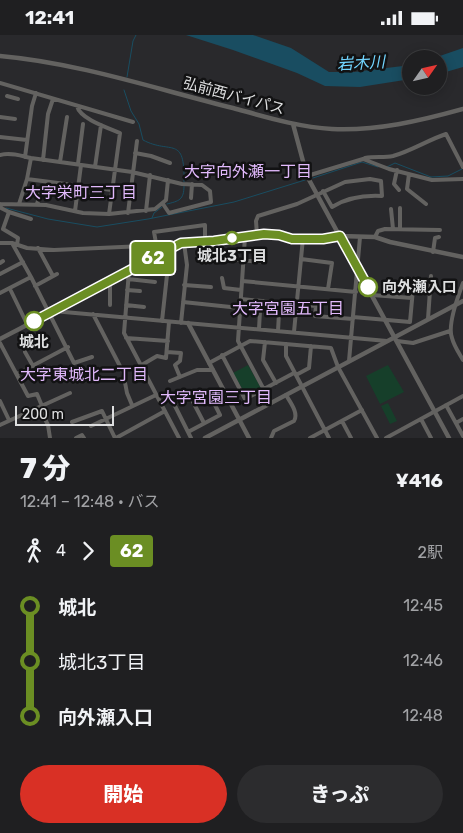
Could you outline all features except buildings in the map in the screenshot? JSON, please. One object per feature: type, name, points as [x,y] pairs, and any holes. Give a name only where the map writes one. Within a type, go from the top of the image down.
[{"type":"street","name":"弘前西バイパス","points":[[0,55],[78,68],[293,124],[332,129],[385,127],[463,109]]},
{"type":"street","points":[[0,83],[133,122]]},
{"type":"street","points":[[7,96],[15,98],[16,87]]},
{"type":"street","points":[[25,157],[32,106],[36,93]]},
{"type":"street","points":[[43,160],[48,113],[53,99]]},
{"type":"street","points":[[77,106],[78,110],[84,115],[120,133],[109,214]]},
{"type":"street","points":[[0,117],[15,119]]},
{"type":"street","points":[[60,162],[67,117]]},
{"type":"street","points":[[75,211],[83,124]]},
{"type":"street","points":[[293,124],[307,175],[449,438]]},
{"type":"street","points":[[95,167],[101,125]]},
{"type":"street","points":[[307,175],[363,159],[392,156],[446,134],[463,167]]},
{"type":"street","points":[[0,137],[27,140]]},
{"type":"street","points":[[128,213],[137,141]]},
{"type":"street","points":[[135,153],[151,156],[170,163]]},
{"type":"street","points":[[0,155],[13,154],[150,175],[184,184],[202,185],[208,188],[211,195],[211,202],[170,213],[163,204]]},
{"type":"street","points":[[19,204],[28,179],[31,158]]},
{"type":"street","points":[[363,159],[389,169],[432,180],[463,179]]},
{"type":"street","points":[[397,170],[394,184],[399,190]]},
{"type":"street","points":[[409,174],[407,189],[426,204]]},
{"type":"street","points":[[146,211],[150,175]]},
{"type":"street","points":[[28,179],[112,191]]},
{"type":"street","points":[[257,235],[256,221],[258,216],[297,204],[322,191],[345,182],[370,179],[381,181],[382,195],[344,199],[332,207],[322,191]]},
{"type":"street","points":[[0,205],[37,205],[83,213],[109,214],[146,211],[155,209],[166,200],[168,180]]},
{"type":"street","points":[[191,198],[192,185]]},
{"type":"street","points":[[37,205],[40,191]]},
{"type":"street","points":[[0,205],[9,212],[31,219]]},
{"type":"street","points":[[400,208],[400,229]]},
{"type":"street","points":[[391,209],[392,229]]},
{"type":"street","points":[[9,212],[3,227],[14,237],[18,237],[17,245]]},
{"type":"street","points":[[156,243],[154,232],[205,225],[205,241]]},
{"type":"street","points":[[375,237],[381,230],[440,230]]},
{"type":"street","points":[[0,339],[184,243],[264,234],[279,235],[292,239],[323,239],[340,236],[375,237],[390,242],[463,257]]},
{"type":"street","points":[[245,237],[238,341],[271,403]]},
{"type":"street","points":[[350,361],[360,237]]},
{"type":"street","points":[[434,251],[435,238],[440,237]]},
{"type":"street","points":[[294,332],[303,238]]},
{"type":"street","points":[[0,243],[12,243],[27,248],[54,250],[144,246],[156,243],[169,243],[174,247]]},
{"type":"street","points":[[12,243],[51,312],[74,363],[92,357]]},
{"type":"street","points":[[180,323],[187,258],[184,243]]},
{"type":"street","points":[[35,285],[55,275],[38,249]]},
{"type":"street","points":[[217,258],[263,262],[263,255]]},
{"type":"street","points":[[301,259],[332,263],[328,289]]},
{"type":"street","points":[[0,275],[23,262]]},
{"type":"street","points":[[128,271],[124,333],[179,438]]},
{"type":"street","points":[[162,321],[166,275]]},
{"type":"street","points":[[428,319],[431,276]]},
{"type":"street","points":[[0,293],[31,277]]},
{"type":"street","points":[[222,277],[224,288],[241,290]]},
{"type":"street","points":[[128,279],[153,280]]},
{"type":"street","points":[[110,280],[112,299],[110,305]]},
{"type":"street","points":[[242,281],[356,292]]},
{"type":"street","points":[[386,282],[408,285],[413,289],[430,289]]},
{"type":"street","points":[[463,283],[450,331],[463,360]]},
{"type":"street","points":[[184,285],[211,287]]},
{"type":"street","points":[[240,299],[316,306],[315,316],[410,321],[413,289]]},
{"type":"street","points":[[127,290],[140,291]]},
{"type":"street","points":[[11,291],[27,324]]},
{"type":"street","points":[[372,295],[412,299]]},
{"type":"street","points":[[183,301],[240,308]]},
{"type":"street","points":[[206,438],[387,341],[396,339],[428,319],[463,301]]},
{"type":"street","points":[[126,305],[144,307]]},
{"type":"street","points":[[259,329],[260,311]]},
{"type":"street","points":[[51,312],[93,314],[387,341]]},
{"type":"street","points":[[278,331],[279,313]]},
{"type":"street","points":[[93,314],[123,372],[127,393],[132,405]]},
{"type":"street","points":[[140,366],[157,356],[166,358],[169,322]]},
{"type":"street","points":[[188,323],[249,438]]},
{"type":"street","points":[[396,339],[413,343],[450,331]]},
{"type":"street","points":[[126,338],[168,341]]},
{"type":"street","points":[[209,363],[250,341],[331,348],[338,367],[376,438]]},
{"type":"street","points":[[265,342],[263,360],[276,383]]},
{"type":"street","points":[[0,343],[28,396],[37,394],[40,407],[48,425],[50,438]]},
{"type":"street","points":[[286,344],[286,356],[329,438]]},
{"type":"street","points":[[17,374],[68,347]]},
{"type":"street","points":[[222,355],[245,399],[309,367],[311,347]]},
{"type":"street","points":[[167,351],[181,353],[180,361],[175,365],[180,377]]},
{"type":"street","points":[[25,352],[33,366]]},
{"type":"street","points":[[170,381],[197,370],[213,370]]},
{"type":"street","points":[[191,438],[174,404],[190,396],[223,390]]},
{"type":"street","points":[[0,425],[70,393]]},
{"type":"street","points":[[188,432],[220,415],[209,393]]},
{"type":"street","points":[[91,426],[156,395]]},
{"type":"street","points":[[271,438],[274,431],[294,421],[296,418],[296,414],[286,395]]},
{"type":"street","points":[[190,396],[204,423]]},
{"type":"street","points":[[386,438],[463,396]]},
{"type":"street","points":[[0,401],[10,421]]},
{"type":"street","points":[[446,405],[463,436]]},
{"type":"street","points":[[313,437],[362,410]]},
{"type":"street","points":[[72,422],[102,411],[116,438],[165,411]]},
{"type":"street","points":[[421,419],[429,437]]},
{"type":"street","points":[[456,423],[463,419]]},
{"type":"street","points":[[342,421],[351,438]]},
{"type":"street","points":[[127,432],[130,438]]},
{"type":"street","points":[[76,438],[82,435],[84,438]]},
{"type":"green space","points":[[248,365],[261,388],[247,397],[233,373]]},
{"type":"green space","points":[[388,365],[404,392],[380,404],[366,376]]},
{"type":"green space","points":[[388,403],[397,421],[390,424],[381,406]]},
{"type":"water","name":"岩木川","points":[[186,35],[253,35],[291,48],[329,72],[354,72],[402,66],[402,80],[360,87],[325,86],[297,73]]},
{"type":"water","points":[[463,48],[463,67],[448,71],[448,53]]},
{"type":"waterway","points":[[127,77],[133,41],[136,35]]},
{"type":"waterway","points":[[124,90],[131,111],[139,124],[143,140],[179,152],[184,167],[184,182]]},
{"type":"waterway","points":[[313,178],[362,162],[378,167]]},
{"type":"waterway","points":[[387,167],[395,163],[431,177],[448,176],[462,169]]},
{"type":"waterway","points":[[6,208],[48,219],[97,227],[234,202],[305,180]]},
{"type":"waterway","points":[[167,204],[175,202],[182,197],[184,186]]},
{"type":"waterway","points":[[152,218],[154,213],[162,207]]},
{"type":"bus line","name":"62","points":[[34,321],[181,243],[214,241],[264,234],[279,235],[288,239],[323,239],[340,236],[368,287]]},
{"type":"place","name":"城北3丁目","points":[[232,238]]},
{"type":"place","name":"向外瀬入口","points":[[368,287]]},
{"type":"place","name":"城北","points":[[34,321]]},
{"type":"district","name":"大字向外瀬一丁目","points":[[248,171]]},
{"type":"district","name":"大字栄町三丁目","points":[[81,192]]},
{"type":"district","name":"大字宮園五丁目","points":[[288,308]]},
{"type":"district","name":"大字東城北二丁目","points":[[84,374]]},
{"type":"district","name":"大字宮園三丁目","points":[[216,397]]}]
